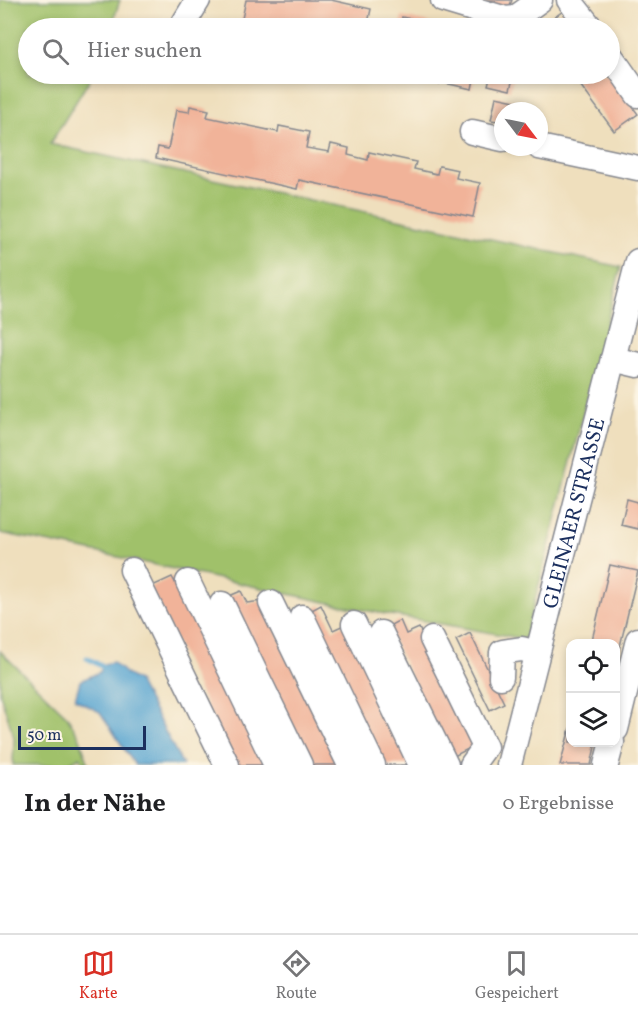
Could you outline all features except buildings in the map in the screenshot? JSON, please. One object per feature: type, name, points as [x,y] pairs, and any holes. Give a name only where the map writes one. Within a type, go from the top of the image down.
[{"type":"street","points":[[187,18],[198,0]]},
{"type":"street","points":[[442,0],[503,18]]},
{"type":"street","points":[[515,18],[540,0]]},
{"type":"street","points":[[569,0],[583,18]]},
{"type":"street","points":[[620,70],[638,95]]},
{"type":"street","points":[[472,132],[494,137]]},
{"type":"street","points":[[548,149],[638,168]]},
{"type":"street","name":"GLEINAER STRASSE","points":[[509,765],[638,261]]},
{"type":"street","points":[[613,359],[638,365]]},
{"type":"street","points":[[132,570],[227,765]]},
{"type":"street","points":[[188,582],[276,765]]},
{"type":"street","points":[[271,603],[350,765]]},
{"type":"street","points":[[222,604],[300,765]]},
{"type":"street","points":[[302,617],[374,765]]},
{"type":"street","points":[[354,624],[421,765]]},
{"type":"street","points":[[381,633],[446,765]]},
{"type":"street","points":[[432,639],[485,747],[472,765]]},
{"type":"street","points":[[620,710],[638,640]]},
{"type":"street","points":[[501,676],[502,652],[522,649],[537,653]]},
{"type":"street","points":[[606,765],[611,747]]},
{"type":"green space","points":[[0,0],[120,0],[114,18],[18,18],[18,84],[87,84],[50,144],[621,267],[525,639],[358,609],[0,533]]},
{"type":"green space","points":[[0,651],[67,716],[79,736],[89,765],[86,765],[80,757],[66,765],[13,765],[14,737],[0,694]]},
{"type":"water","points":[[113,662],[138,681],[183,765],[135,765],[100,712],[75,699],[80,681],[100,672],[104,664]]},
{"type":"waterway","points":[[87,658],[103,667],[106,673]]}]
